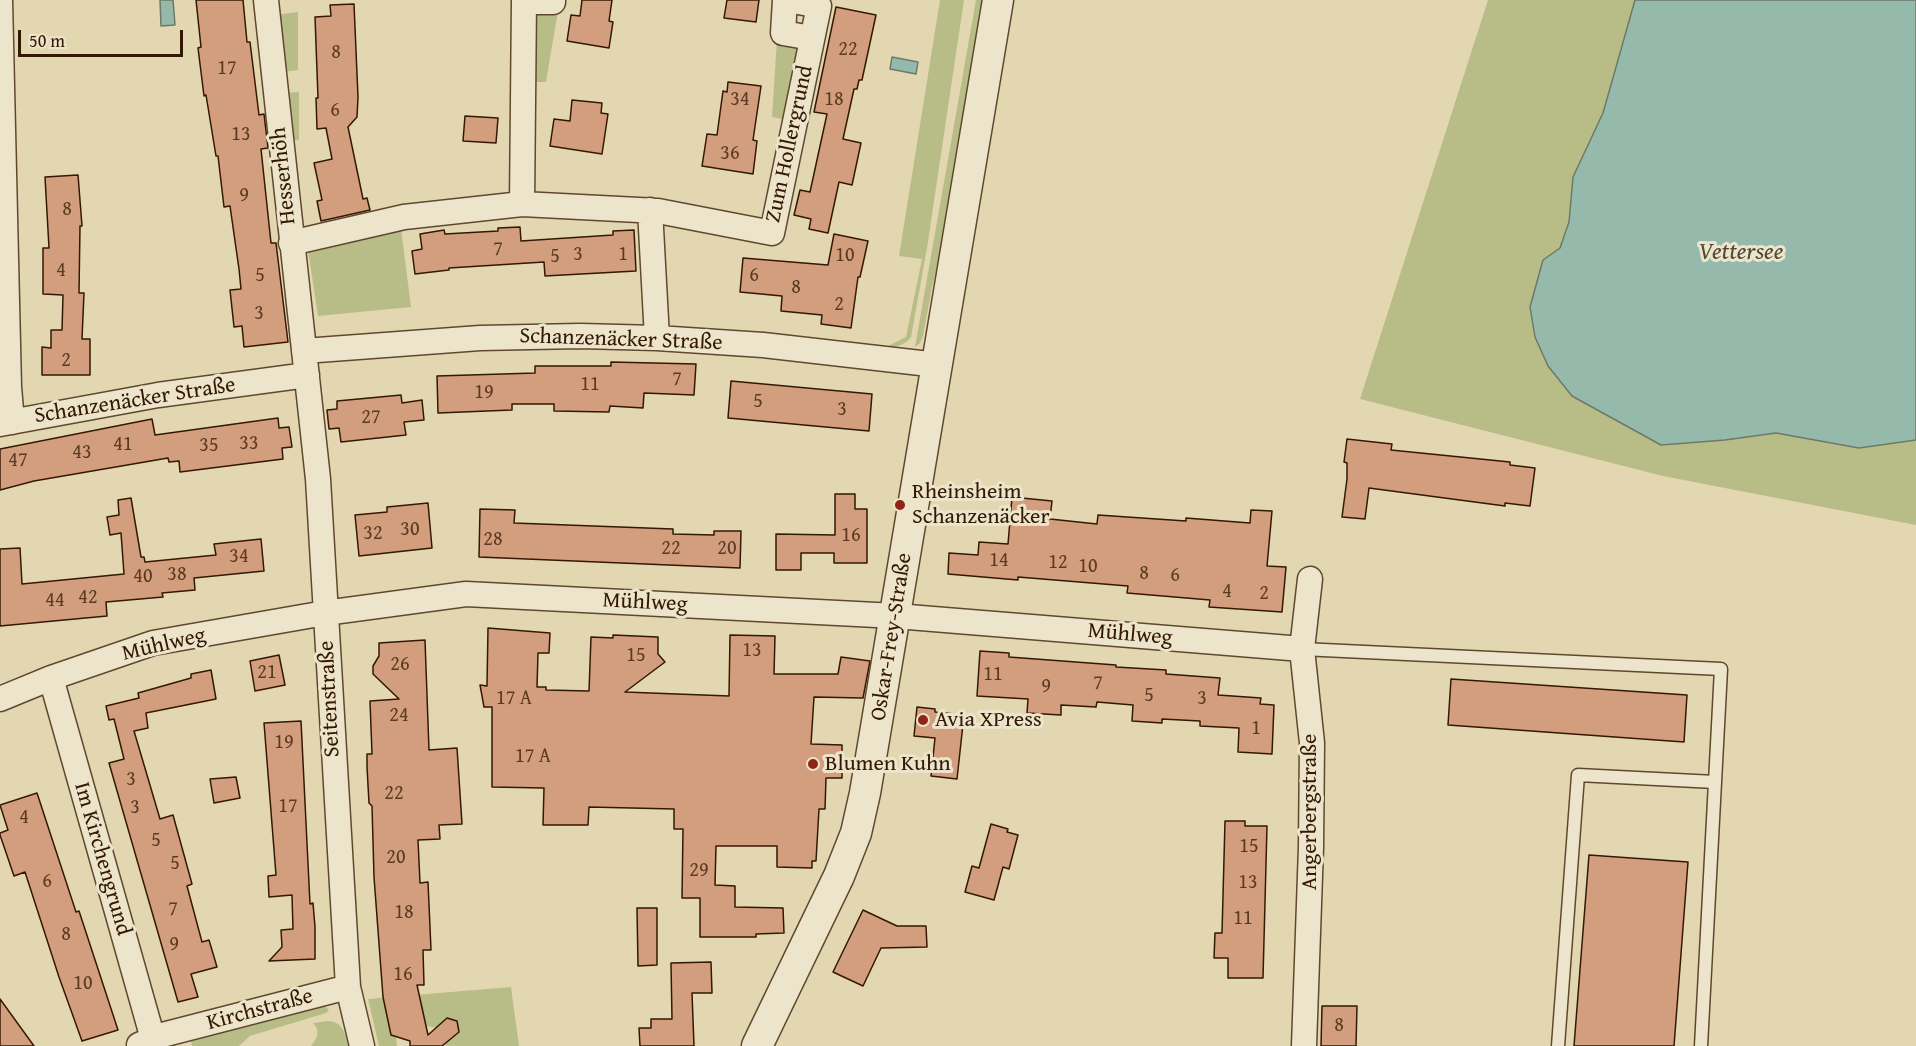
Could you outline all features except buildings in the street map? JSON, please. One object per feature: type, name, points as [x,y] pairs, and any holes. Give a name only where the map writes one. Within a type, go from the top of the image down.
[{"type":"street","points":[[0,0],[9,387],[6,423]]},
{"type":"street","name":"Hesserhöh","points":[[266,0],[304,351]]},
{"type":"street","points":[[522,204],[524,1],[553,2],[553,0]]},
{"type":"street","name":"Zum Hollergrund","points":[[785,0],[783,33],[812,38]]},
{"type":"street","name":"Zum Hollergrund","points":[[291,243],[404,217],[522,204],[650,210],[772,233],[819,6],[789,0]]},
{"type":"street","name":"Oskar-Frey-Straße","points":[[757,1046],[839,876],[856,833],[879,716],[998,0]]},
{"type":"street","points":[[650,210],[657,338]]},
{"type":"street","name":"Schanzenäcker Straße","points":[[304,351],[480,338],[580,336],[763,345],[938,365]]},
{"type":"street","name":"Seitenstraße","points":[[304,351],[318,479],[348,987],[362,1046]]},
{"type":"street","name":"Schanzenäcker Straße","points":[[6,423],[158,395],[307,375]]},
{"type":"street","name":"Angerbergstraße","points":[[1304,1046],[1311,858],[1312,743],[1302,650],[1310,579]]},
{"type":"street","name":"Mühlweg","points":[[0,699],[51,678],[153,643],[326,613],[466,594],[896,616],[1302,650]]},
{"type":"street","name":"Im Kirchengrund","points":[[51,678],[145,1042]]},
{"type":"street","name":"Kirchstraße","points":[[145,1042],[348,987]]},
{"type":"lane","points":[[1302,650],[1721,669],[1701,1046]]},
{"type":"lane","points":[[1558,1046],[1578,774],[1715,783]]},
{"type":"green space","points":[[940,0],[964,0],[927,248],[911,337],[903,344],[885,350],[886,347],[906,337],[922,259],[899,256]]},
{"type":"green space","points":[[976,0],[989,0],[954,198],[932,287],[923,336],[915,347]]},
{"type":"green space","points":[[1488,0],[1635,0],[1603,113],[1573,177],[1569,222],[1560,248],[1543,260],[1530,307],[1535,337],[1661,445],[1776,433],[1859,448],[1916,440],[1916,525],[1663,476],[1360,399]]},
{"type":"green space","points":[[532,11],[558,11],[546,82],[532,82]]},
{"type":"green space","points":[[298,12],[298,70],[281,72],[275,15]]},
{"type":"green space","points":[[777,40],[802,45],[787,120],[772,117]]},
{"type":"green space","points":[[299,92],[299,140],[288,141],[283,93]]},
{"type":"green space","points":[[400,221],[411,307],[318,316],[308,250]]},
{"type":"green space","points":[[511,987],[519,1046],[446,1046],[446,1043],[459,1032],[426,1026],[422,1011],[396,1036],[397,1046],[379,1046],[368,999]]},
{"type":"green space","points":[[325,1006],[329,1010],[326,1013],[250,1036],[239,1046],[192,1046],[191,1041]]},
{"type":"green space","points":[[328,1021],[340,1026],[348,1046],[311,1046],[317,1035],[317,1029],[313,1023]]},
{"type":"water","points":[[160,0],[173,0],[175,25],[161,26]]},
{"type":"water","name":"Vettersee","points":[[1635,0],[1916,0],[1916,440],[1859,448],[1776,433],[1661,445],[1572,396],[1548,366],[1535,337],[1530,307],[1543,260],[1560,248],[1569,222],[1573,177],[1603,113]]},
{"type":"water","points":[[892,57],[918,62],[916,74],[890,69]]},
{"type":"place","name":"Rheinsheim Schanzenäcker","points":[[900,505]]},
{"type":"place","name":"Avia XPress","points":[[923,720]]},
{"type":"place","name":"Blumen Kuhn","points":[[813,764]]}]
